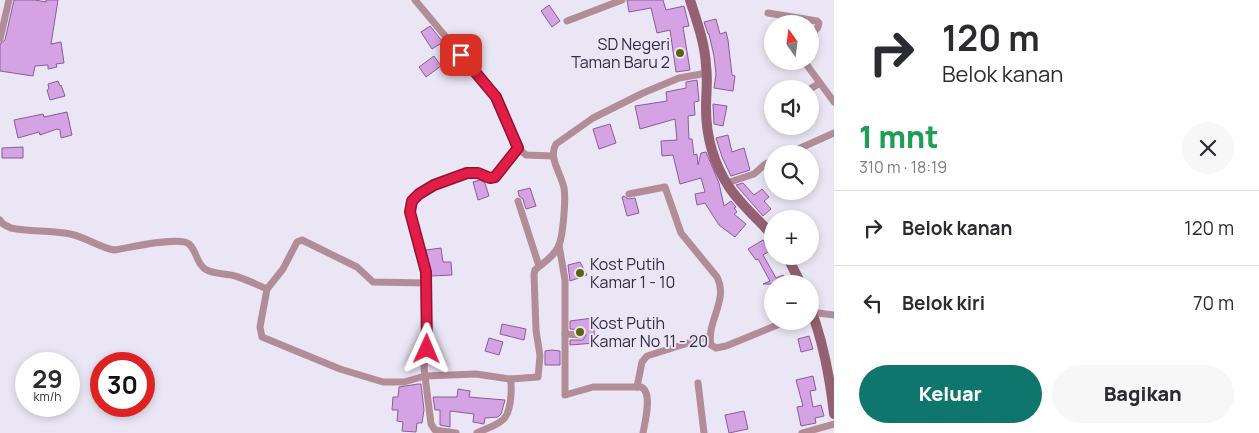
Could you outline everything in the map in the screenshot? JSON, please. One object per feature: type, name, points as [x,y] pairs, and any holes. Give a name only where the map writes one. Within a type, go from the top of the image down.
[{"type":"street","points":[[0,39],[9,0]]},
{"type":"street","points":[[415,0],[496,97],[518,148],[526,155],[553,156]]},
{"type":"street","points":[[567,21],[581,14],[622,0]]},
{"type":"street","points":[[690,0],[700,32],[707,73],[706,123],[712,149],[726,183],[737,198],[764,227]]},
{"type":"street","points":[[768,13],[780,15]]},
{"type":"street","points":[[811,70],[834,102]]},
{"type":"street","points":[[644,433],[647,392],[642,387],[593,387],[566,395],[565,280],[559,245],[564,188],[553,156],[553,149],[556,144],[593,118],[609,110],[670,81],[707,73]]},
{"type":"street","points":[[807,145],[834,133]]},
{"type":"street","points":[[456,433],[435,430],[431,424],[425,376],[428,336],[427,283],[426,272],[410,212],[412,201],[419,194],[434,185],[467,173],[478,173],[490,178],[495,177],[518,148]]},
{"type":"street","points":[[726,183],[756,173],[764,165]]},
{"type":"street","points":[[629,194],[665,187],[681,233],[717,277],[721,293],[710,336],[711,346],[719,348],[764,330]]},
{"type":"street","points":[[518,202],[539,266]]},
{"type":"street","points":[[0,220],[11,228],[82,236],[105,248],[114,250],[171,241],[186,242],[192,246],[198,262],[204,269],[234,276],[267,289]]},
{"type":"street","points":[[427,283],[373,282],[357,267],[302,240],[297,242],[283,269],[267,289],[260,327],[262,337],[340,369],[383,382],[404,382],[425,376],[476,374],[510,379],[538,377],[540,356],[536,330],[534,274],[539,266],[555,252],[559,245]]},
{"type":"street","points":[[819,312],[834,315]]},
{"type":"street","points":[[817,330],[828,372],[834,414]]},
{"type":"street","points":[[565,334],[581,335]]},
{"type":"street","points":[[637,387],[642,362],[647,356],[710,336]]},
{"type":"street","points":[[477,433],[501,422],[509,412],[511,406],[510,379]]},
{"type":"street","points":[[698,383],[704,433]]},
{"type":"street","points":[[802,433],[834,424]]},
{"type":"building","points":[[14,0],[46,2],[46,0],[58,0],[51,44],[61,42],[64,63],[56,64],[57,67],[48,69],[48,65],[35,66],[33,76],[0,71],[0,44],[5,40]]},
{"type":"building","points":[[627,0],[663,0],[666,10],[684,6],[689,26],[683,27],[690,70],[676,72],[670,30],[657,33],[651,8],[629,12]]},
{"type":"building","points":[[549,5],[560,21],[552,27],[541,11]]},
{"type":"building","points":[[716,19],[720,34],[726,32],[728,40],[732,75],[735,76],[733,91],[714,88],[716,74],[714,56],[704,22]]},
{"type":"building","points":[[430,26],[443,42],[432,49],[421,32]]},
{"type":"building","points":[[434,56],[441,66],[426,77],[419,67]]},
{"type":"building","points":[[697,80],[699,101],[694,102],[695,115],[688,116],[689,139],[692,139],[694,155],[697,154],[698,165],[701,153],[706,152],[719,183],[724,206],[731,201],[736,207],[734,208],[737,212],[734,214],[746,224],[735,237],[719,225],[705,203],[697,205],[695,194],[705,192],[701,178],[680,184],[673,155],[662,156],[661,141],[677,140],[675,119],[640,129],[635,106],[667,101],[666,92],[686,88],[686,82]]},
{"type":"building","points":[[58,81],[65,96],[50,100],[47,90],[49,89],[48,84]]},
{"type":"building","points":[[713,104],[727,106],[723,126],[714,124]]},
{"type":"building","points":[[67,112],[72,135],[61,138],[60,130],[57,129],[40,135],[39,132],[18,138],[14,120],[43,114],[44,117]]},
{"type":"building","points":[[610,124],[616,143],[599,149],[593,129]]},
{"type":"building","points":[[728,135],[732,152],[744,148],[750,170],[731,176],[716,138]]},
{"type":"building","points":[[23,147],[23,158],[2,158],[2,148]]},
{"type":"building","points":[[480,180],[485,183],[489,196],[478,200],[473,182]]},
{"type":"building","points":[[743,183],[754,195],[762,189],[764,191],[764,201],[771,209],[764,210],[763,216],[736,185]]},
{"type":"building","points":[[530,188],[536,206],[526,209],[518,191]]},
{"type":"building","points":[[624,196],[628,199],[635,198],[639,213],[627,216],[622,197]]},
{"type":"building","points":[[763,240],[764,265],[769,265],[774,275],[767,275],[758,259],[756,260],[748,249]]},
{"type":"building","points":[[441,248],[443,262],[451,262],[452,275],[431,276],[426,250]]},
{"type":"building","name":"Kost Putih Kamar 1 - 10","points":[[580,262],[587,275],[570,281],[568,265]]},
{"type":"building","name":"Kost Putih Kamar No 11 - 20","points":[[593,318],[595,343],[570,345],[570,340],[583,340],[586,335],[584,330],[570,329],[570,321]]},
{"type":"building","points":[[502,324],[526,329],[524,340],[500,334]]},
{"type":"building","points":[[809,336],[813,349],[801,352],[798,339]]},
{"type":"building","points":[[489,338],[503,342],[499,355],[485,351]]},
{"type":"building","points":[[545,351],[560,351],[560,365],[545,365]]},
{"type":"building","points":[[813,376],[816,390],[810,391],[813,407],[821,405],[824,416],[815,418],[816,423],[801,426],[797,407],[803,406],[796,380]]},
{"type":"building","points":[[421,384],[424,410],[422,423],[417,423],[416,432],[402,431],[403,422],[397,421],[398,410],[392,410],[393,397],[398,397],[399,387]]},
{"type":"building","points":[[458,389],[470,391],[469,397],[505,400],[501,414],[498,417],[485,418],[484,424],[473,422],[474,414],[450,411],[450,427],[440,425],[440,410],[435,410],[433,397],[457,397]]},
{"type":"building","points":[[744,411],[748,429],[729,433],[725,415]]},
{"type":"place","name":"SD Negeri Taman Baru 2","points":[[680,53]]},
{"type":"place","name":"Kost Putih Kamar 1 - 10","points":[[580,273]]},
{"type":"place","name":"Kost Putih Kamar No 11 - 20","points":[[580,332]]},
{"type":"route","points":[[427,349],[426,272],[410,212],[412,201],[419,194],[434,185],[467,173],[478,173],[490,178],[495,177],[518,148],[496,97],[461,55]]}]
